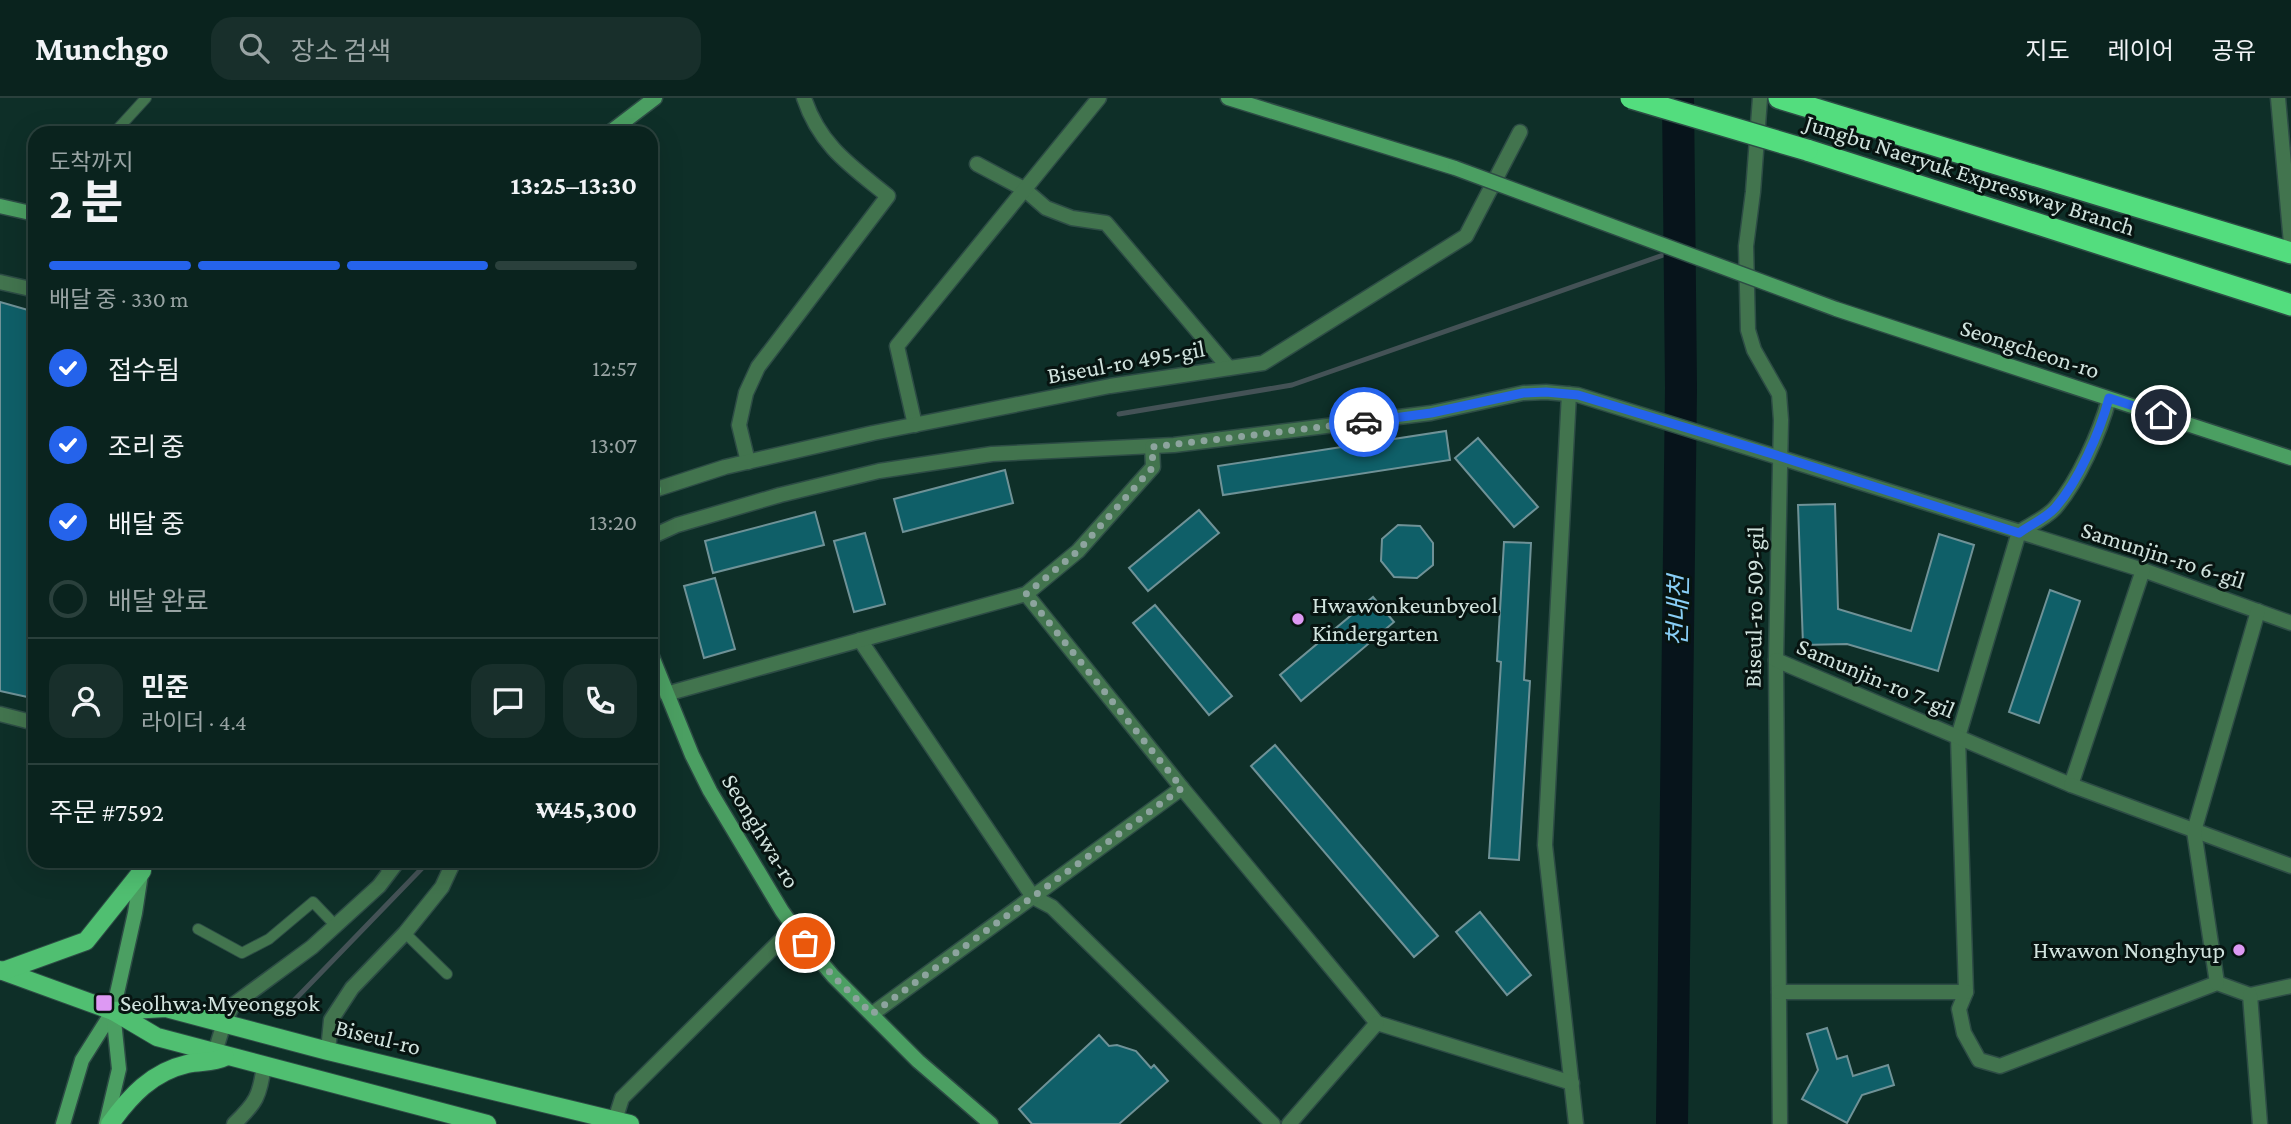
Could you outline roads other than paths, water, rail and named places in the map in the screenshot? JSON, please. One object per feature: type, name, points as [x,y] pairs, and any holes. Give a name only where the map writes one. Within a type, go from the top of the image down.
[{"type":"highway","name":"Jungbu Naeryuk Expressway Branch","points":[[1632,98],[1807,150],[2291,305]]},
{"type":"highway","name":"Jungbu Naeryuk Expressway Branch","points":[[1779,98],[2291,253]]},
{"type":"main road","points":[[617,126],[655,98]]},
{"type":"main road","name":"Seongcheon-ro","points":[[1228,98],[1455,168],[1836,309],[2291,458]]},
{"type":"main road","points":[[0,206],[28,212]]},
{"type":"main road","name":"Seonghwa-ro","points":[[658,673],[691,755],[794,927],[833,976],[985,1123]]},
{"type":"main road","points":[[2,970],[86,941],[141,868]]},
{"type":"main road","points":[[108,1124],[119,1069],[113,1011],[135,913],[142,868]]},
{"type":"main road","name":"Biseul-ro","points":[[2,970],[113,1011],[157,1037],[486,1124]]},
{"type":"main road","name":"Biseul-ro","points":[[113,1011],[166,1008],[328,1051],[623,1122]]},
{"type":"main road","points":[[63,1124],[82,1060],[113,1011]]},
{"type":"main road","points":[[108,1124],[152,1077],[175,1066],[216,1061],[221,1054]]},
{"type":"street","points":[[748,462],[738,425],[746,393],[758,367],[888,196],[833,150],[810,116],[804,98]]},
{"type":"street","points":[[915,425],[897,346],[1099,98]]},
{"type":"street","name":"Biseul-ro 509-gil","points":[[1760,98],[1746,246],[1748,330],[1754,350],[1779,394],[1781,420],[1774,454],[1780,1124]]},
{"type":"street","points":[[2278,98],[2291,243]]},
{"type":"street","name":"Biseul-ro 495-gil","points":[[658,488],[724,467],[915,425],[1110,386],[1263,363],[1466,236],[1520,132]]},
{"type":"street","points":[[977,164],[1024,189],[1046,208],[1072,218],[1106,223],[1229,368]]},
{"type":"street","points":[[0,282],[28,288]]},
{"type":"street","name":"Samunjin-ro 6-gil","points":[[658,534],[677,525],[767,499],[879,471],[992,454],[1152,447],[1431,413],[1523,393],[1546,392],[1574,394],[1774,454],[2143,570],[2291,622]]},
{"type":"street","points":[[1574,394],[1545,845],[1576,1124]]},
{"type":"street","points":[[2109,398],[2101,428],[2071,485],[2054,510],[2019,533],[1958,737],[1966,992],[1959,1009],[1964,1032],[1979,1060],[2000,1066],[2217,982],[2250,995],[2291,986]]},
{"type":"street","points":[[666,694],[1026,594],[1078,551],[1153,467],[1152,447]]},
{"type":"street","points":[[2071,785],[2143,570]]},
{"type":"street","points":[[1026,594],[1182,788],[1377,1023],[1572,1083]]},
{"type":"street","points":[[2217,982],[2194,831],[2258,611]]},
{"type":"street","points":[[860,640],[1033,897],[1052,907],[1273,1124]]},
{"type":"street","name":"Samunjin-ro 7-gil","points":[[1776,660],[2071,785],[2291,866]]},
{"type":"street","points":[[0,713],[28,721]]},
{"type":"street","points":[[872,1014],[1182,788]]},
{"type":"street","points":[[221,1054],[223,1023],[233,1005],[336,926],[379,886],[387,868]]},
{"type":"street","points":[[328,1051],[331,1020],[352,988],[405,933],[442,887],[451,868]]},
{"type":"street","points":[[623,1122],[622,1098],[794,927]]},
{"type":"street","points":[[1779,992],[1966,992]]},
{"type":"street","points":[[2250,995],[2260,1124]]},
{"type":"street","points":[[1289,1124],[1377,1023]]},
{"type":"street","points":[[234,1124],[250,1108],[261,1090],[264,1065]]},
{"type":"lane","points":[[120,126],[146,98]]},
{"type":"lane","points":[[198,929],[242,953],[269,939],[313,902],[336,926]]},
{"type":"lane","points":[[405,933],[447,974]]},
{"type":"waterway","name":"천내천","points":[[1672,1124],[1681,388],[1678,98]]},
{"type":"waterway","points":[[1119,414],[1292,385],[1672,252]]},
{"type":"waterway","points":[[280,1015],[422,868]]},
{"type":"place","name":"Hwawonkeunbyeol Kindergarten","points":[[1298,619]]},
{"type":"place","name":"Hwawon Nonghyup","points":[[2239,950]]},
{"type":"place","name":"Seolhwa·Myeonggok","points":[[104,1003]]}]
